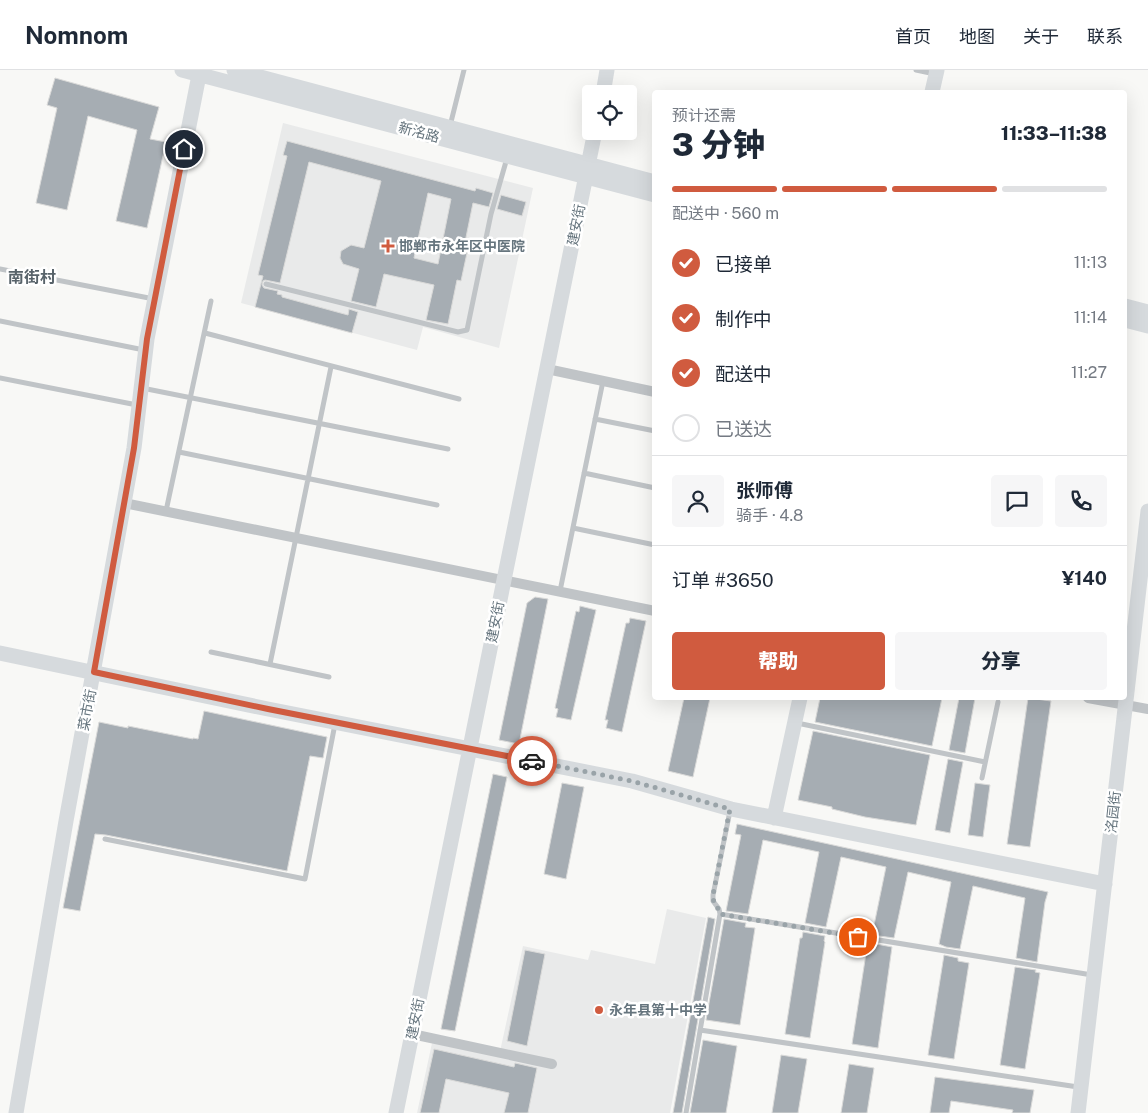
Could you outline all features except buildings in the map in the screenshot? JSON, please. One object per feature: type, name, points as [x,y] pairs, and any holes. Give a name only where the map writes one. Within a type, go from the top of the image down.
[{"type":"street","name":"新洺路","points":[[182,70],[199,72],[508,156],[652,181]]},
{"type":"street","name":"新洺路","points":[[234,70],[450,127],[587,170],[652,194]]},
{"type":"street","points":[[605,85],[608,70]]},
{"type":"street","name":"菜市街","points":[[16,1113],[134,448],[146,350],[199,72]]},
{"type":"street","points":[[932,90],[936,72]]},
{"type":"street","name":"建安街","points":[[396,1113],[593,140]]},
{"type":"street","points":[[1127,307],[1148,312]]},
{"type":"street","points":[[1127,321],[1148,326]]},
{"type":"street","points":[[547,369],[652,391]]},
{"type":"street","points":[[124,502],[652,610]]},
{"type":"street","name":"洺园街","points":[[1127,691],[1140,600],[1148,511]]},
{"type":"street","points":[[0,653],[335,723],[632,781],[730,809],[1105,884]]},
{"type":"street","points":[[774,818],[800,700]]},
{"type":"street","points":[[1099,700],[1148,709]]},
{"type":"street","name":"洺园街","points":[[1078,1113],[1126,700]]},
{"type":"street","points":[[412,1034],[552,1064]]},
{"type":"lane","points":[[450,127],[464,70]]},
{"type":"lane","points":[[916,70],[936,72]]},
{"type":"lane","points":[[266,284],[458,332],[467,330],[492,214],[508,156]]},
{"type":"lane","points":[[0,269],[155,299]]},
{"type":"lane","points":[[166,511],[212,301]]},
{"type":"lane","points":[[0,321],[146,350]]},
{"type":"lane","points":[[205,333],[459,399]]},
{"type":"lane","points":[[270,664],[331,367]]},
{"type":"lane","points":[[0,378],[139,405]]},
{"type":"lane","points":[[560,592],[603,381]]},
{"type":"lane","points":[[141,388],[448,449]]},
{"type":"lane","points":[[596,419],[652,430]]},
{"type":"lane","points":[[179,452],[437,505]]},
{"type":"lane","points":[[584,473],[652,487]]},
{"type":"lane","points":[[573,528],[652,544]]},
{"type":"lane","points":[[211,652],[329,677]]},
{"type":"lane","points":[[982,778],[998,702]]},
{"type":"lane","points":[[794,722],[985,762]]},
{"type":"lane","points":[[104,839],[305,879],[335,723]]},
{"type":"lane","points":[[686,1113],[720,914],[713,901],[713,895],[730,809]]},
{"type":"lane","points":[[720,914],[1094,976]]},
{"type":"lane","points":[[700,1030],[1081,1088]]},
{"type":"shaded area","name":"邯郸市永年区中医院","points":[[283,123],[533,188],[499,348],[423,327],[417,350],[241,303]]},
{"type":"shaded area","name":"永年县第十中学","points":[[667,909],[706,918],[670,1113],[417,1113],[432,1043],[499,1056],[523,946],[588,960],[591,950],[655,964]]},
{"type":"way so far","points":[[532,761],[632,781],[730,809],[713,895],[714,905],[719,909],[720,914],[858,937]]},
{"type":"place","name":"邯郸市永年区中医院","points":[[388,246]]},
{"type":"place","name":"永年县第十中学","points":[[599,1010]]},
{"type":"district","name":"南街村","points":[[32,277]]},
{"type":"route","points":[[184,149],[147,339],[134,448],[94,672],[268,709],[532,761]]}]
